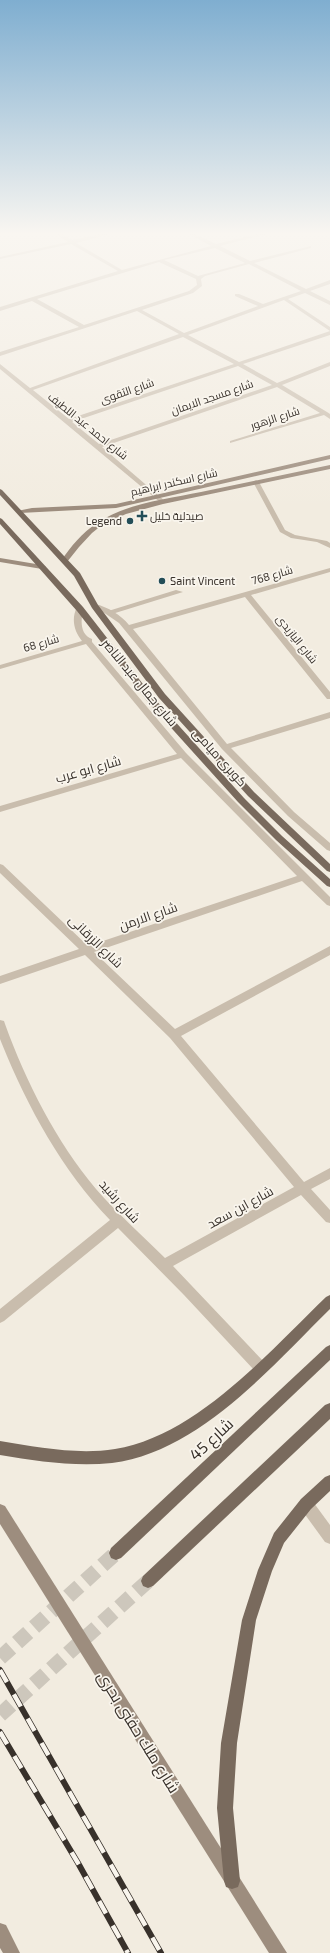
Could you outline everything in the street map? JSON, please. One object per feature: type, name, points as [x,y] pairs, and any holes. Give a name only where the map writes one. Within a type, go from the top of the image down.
[{"type":"main road","name":"شارع جمال عبد الناصر","points":[[0,490],[77,576],[95,606],[116,636]]},
{"type":"main road","name":"شارع جمال عبد الناصر","points":[[0,520],[80,609],[101,638]]},
{"type":"main road","name":"كوبرى ميامى","points":[[116,636],[162,696],[251,794],[330,869]]},
{"type":"main road","name":"كوبرى ميامى","points":[[101,638],[150,699],[241,800],[279,838],[330,884]]},
{"type":"main road","points":[[0,1448],[35,1454],[89,1458],[130,1453],[172,1437],[212,1410],[330,1301]]},
{"type":"main road","name":"شارع 45","points":[[116,1553],[330,1351]]},
{"type":"main road","points":[[148,1581],[330,1410]]},
{"type":"main road","points":[[232,1881],[225,1808],[229,1743],[248,1620],[265,1570],[279,1538],[306,1504],[330,1482]]},
{"type":"street","points":[[2,352],[89,325]]},
{"type":"street","points":[[167,325],[277,385],[327,415]]},
{"type":"street","points":[[29,390],[209,325]]},
{"type":"street","name":"شارع التقوى","points":[[67,422],[330,333]]},
{"type":"street","name":"شارع مسجد الايمان","points":[[99,446],[277,385],[330,364]]},
{"type":"street","name":"شارع احمد عبد اللطيف","points":[[0,366],[67,422],[99,446],[163,502]]},
{"type":"street","name":"شارع الزهور","points":[[232,442],[327,415]]},
{"type":"street","name":"شارع اسكندر ابراهيم","points":[[20,511],[40,508],[102,508],[157,497],[330,457]]},
{"type":"street","name":"شارع اسكندر ابراهيم","points":[[65,561],[77,544],[100,524],[118,515],[163,502],[330,467]]},
{"type":"street","points":[[256,482],[282,531],[288,535],[296,537],[316,539],[330,546]]},
{"type":"street","points":[[0,560],[42,567]]},
{"type":"street","name":"شارع 768","points":[[128,628],[330,570]]},
{"type":"street","points":[[108,612],[179,592]]},
{"type":"street","name":"شارع اليازيدى","points":[[247,594],[330,697]]},
{"type":"street","name":"شارع جمال عبد الناصر","points":[[95,606],[122,621],[225,747],[291,814],[330,848]]},
{"type":"street","name":"شارع جمال عبد الناصر","points":[[80,609],[77,617],[77,626],[81,634],[89,641],[183,755],[330,903]]},
{"type":"street","name":"شارع 68","points":[[0,667],[89,641]]},
{"type":"street","points":[[225,747],[330,715]]},
{"type":"street","name":"شارع ابو عرب","points":[[0,809],[183,755]]},
{"type":"street","name":"شارع الزرقانى","points":[[0,867],[174,1035],[303,1189],[330,1218]]},
{"type":"street","name":"شارع الارمن","points":[[0,980],[304,877]]},
{"type":"street","points":[[174,1035],[330,950]]},
{"type":"street","name":"شارع رشيد","points":[[0,1024],[8,1047],[40,1113],[83,1181],[118,1221],[164,1265],[260,1367]]},
{"type":"street","name":"شارع ابن سعد","points":[[164,1265],[330,1173]]},
{"type":"street","points":[[0,1317],[118,1221]]},
{"type":"street","points":[[306,1504],[330,1537]]},
{"type":"street","name":"شارع ملك حفنى بحرى","points":[[0,1510],[232,1881],[279,1953]]},
{"type":"street","points":[[0,1931],[12,1953]]},
{"type":"tunnel","points":[[0,1658],[116,1553]]},
{"type":"tunnel","points":[[0,1715],[148,1581]]},
{"type":"railway","points":[[0,1670],[161,1953]]},
{"type":"railway","points":[[0,1732],[78,1863],[128,1953]]},
{"type":"place","name":"صيدلية خليل","points":[[142,516]]},
{"type":"place","name":"Legend","points":[[130,521]]},
{"type":"place","name":"Saint Vincent","points":[[162,581]]}]
